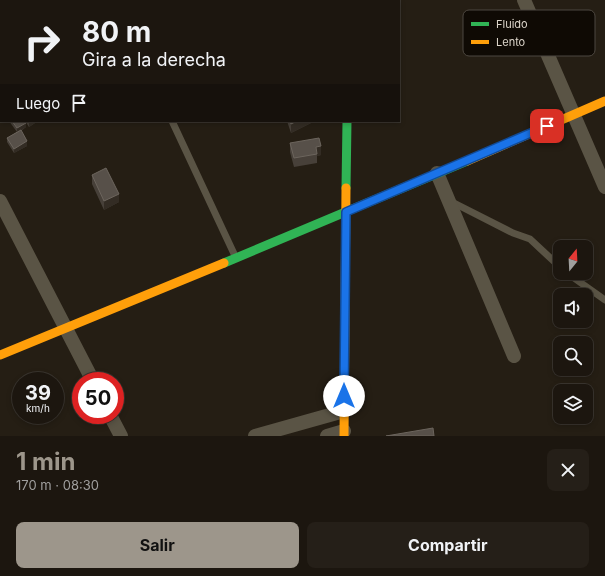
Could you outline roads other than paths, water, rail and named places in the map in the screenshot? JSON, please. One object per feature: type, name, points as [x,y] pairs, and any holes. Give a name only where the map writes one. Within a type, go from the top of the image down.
[{"type":"street","points":[[524,0],[528,10]]},
{"type":"street","points":[[549,56],[605,187]]},
{"type":"street","points":[[0,355],[437,174],[605,101]]},
{"type":"street","points":[[327,436],[344,434],[347,122]]},
{"type":"street","points":[[437,174],[514,356]]},
{"type":"street","points":[[0,201],[88,372]]},
{"type":"street","points":[[255,436],[344,411]]},
{"type":"street","points":[[115,424],[121,436]]},
{"type":"lane","points":[[172,122],[236,258]]},
{"type":"lane","points":[[448,200],[513,234],[530,239],[553,260]]},
{"type":"lane","points":[[577,280],[605,300]]}]
